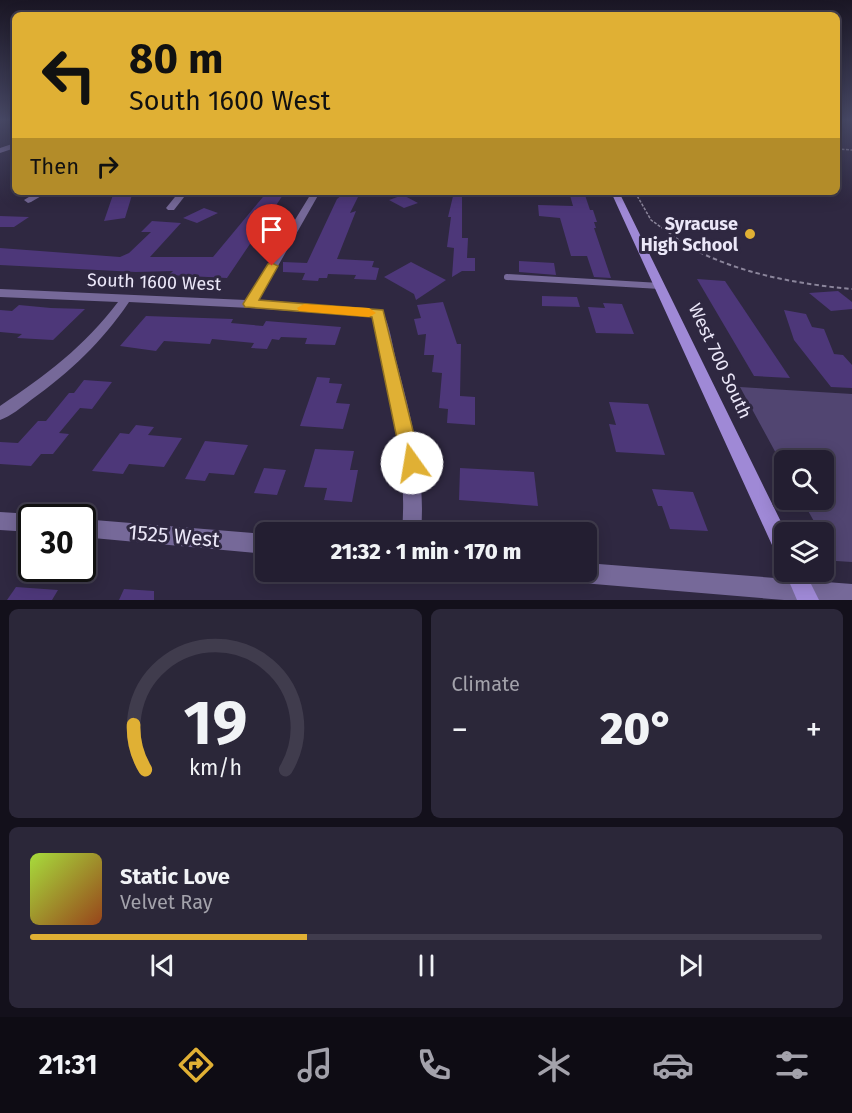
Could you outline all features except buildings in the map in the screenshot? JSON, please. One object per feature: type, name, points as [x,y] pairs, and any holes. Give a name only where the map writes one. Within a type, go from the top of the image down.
[{"type":"street","points":[[28,200],[38,195]]},
{"type":"street","points":[[171,208],[182,195]]},
{"type":"street","points":[[250,304],[314,195]]},
{"type":"street","name":"West 700 South","points":[[616,195],[774,528]]},
{"type":"street","name":"South 1600 West","points":[[0,293],[250,304],[378,314],[412,463],[413,522]]},
{"type":"street","points":[[0,414],[76,360],[106,329],[125,300]]},
{"type":"street","points":[[0,521],[18,523]]},
{"type":"street","name":"1525 West","points":[[96,529],[255,543]]},
{"type":"street","points":[[597,575],[807,596],[852,595]]},
{"type":"street","points":[[800,582],[807,596]]},
{"type":"lane","points":[[507,277],[660,286]]},
{"type":"path","points":[[637,195],[650,219],[676,239],[725,262],[783,279],[852,289]]},
{"type":"shaded area","points":[[740,387],[852,394],[852,562],[836,561],[834,557],[834,522],[814,522],[808,510],[834,510],[834,450],[774,450]]},
{"type":"slow traffic","points":[[304,308],[369,313]]},
{"type":"place","name":"Syracuse High School","points":[[750,234]]},
{"type":"route","points":[[272,266],[250,304],[378,314],[412,463]]}]
